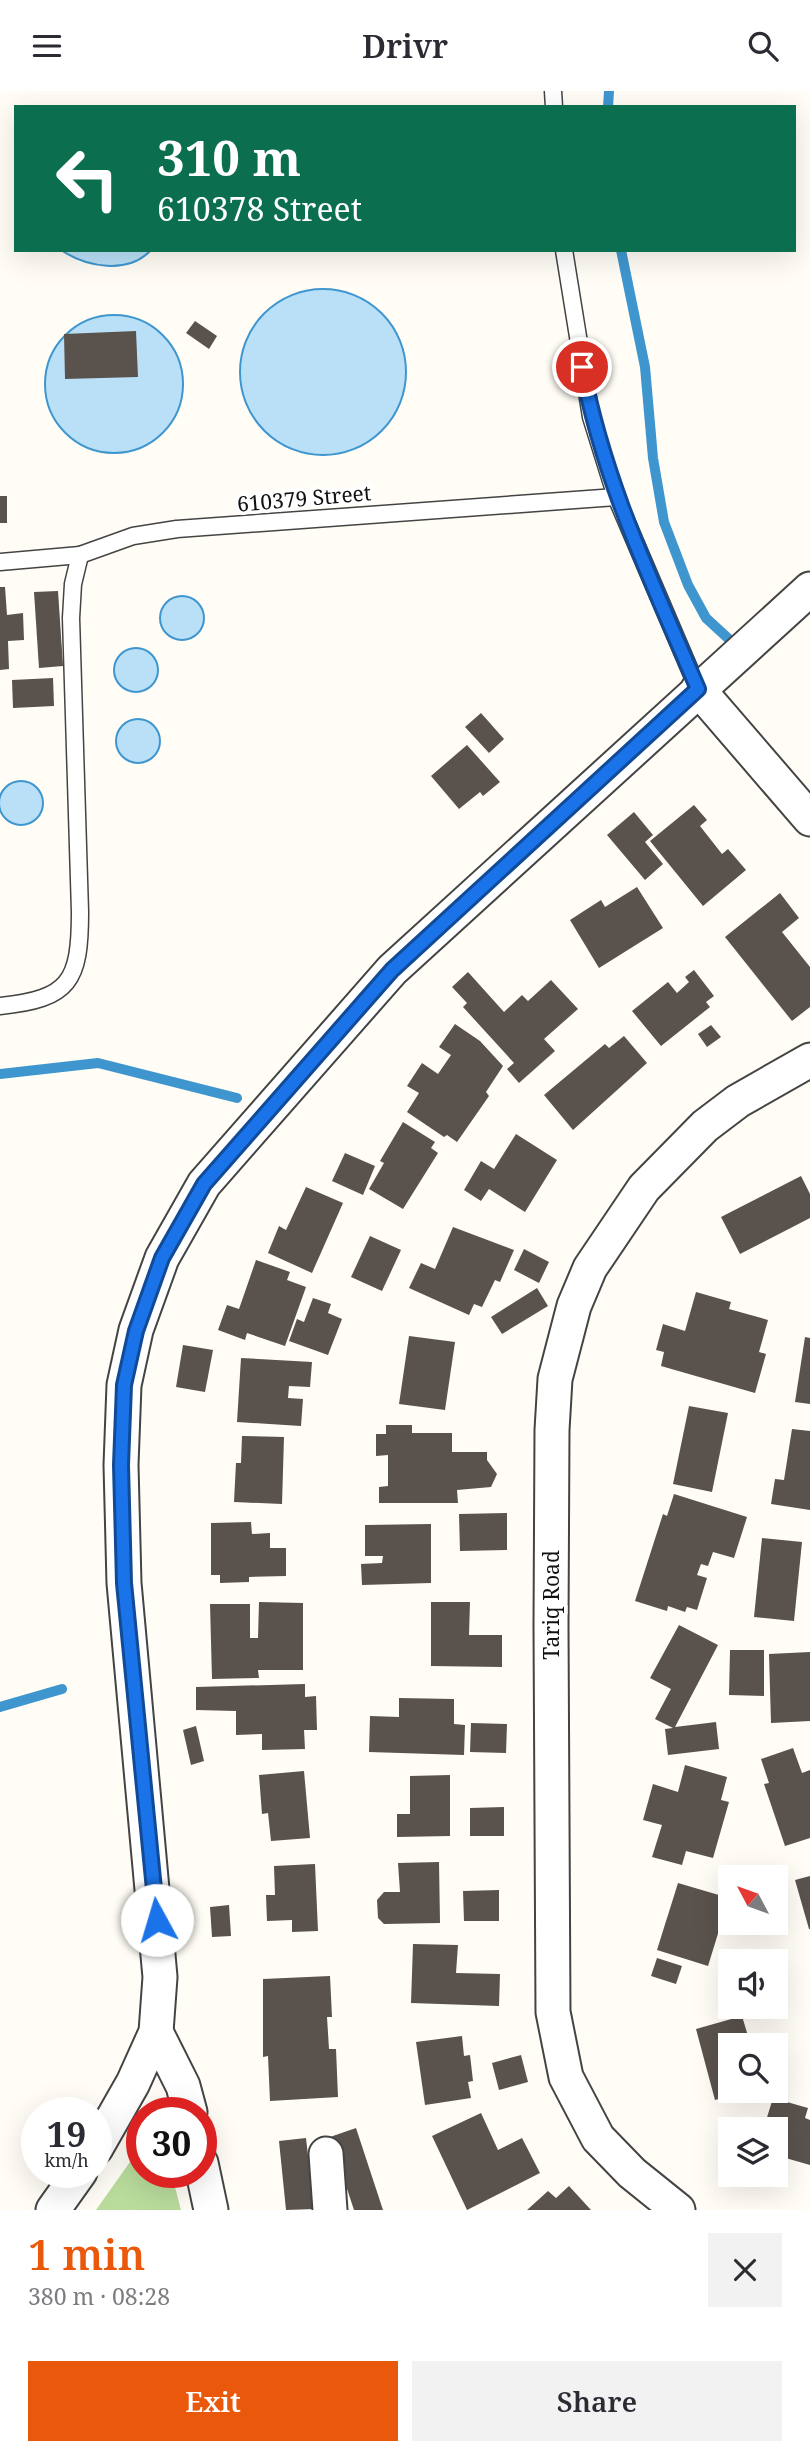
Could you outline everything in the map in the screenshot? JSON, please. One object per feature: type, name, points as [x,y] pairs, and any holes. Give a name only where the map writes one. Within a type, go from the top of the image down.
[{"type":"street","points":[[112,2120],[133,2083],[156,2032],[160,1977],[157,1920],[124,1583],[121,1465],[124,1385],[136,1331],[162,1258],[204,1184],[392,970],[810,589]]},
{"type":"street","points":[[698,689],[810,819]]},
{"type":"street","name":"Tariq Road","points":[[678,2210],[632,2173],[598,2138],[566,2077],[553,2013],[551,1626],[552,1430],[555,1379],[570,1318],[590,1268],[643,1188],[675,1154],[738,1101],[810,1060]]},
{"type":"street","points":[[156,2032],[186,2097]]},
{"type":"street","points":[[326,2154],[330,2210]]},
{"type":"street","points":[[53,2210],[69,2188]]},
{"type":"street","points":[[206,2188],[211,2210]]},
{"type":"lane","points":[[564,252],[591,417],[616,497],[698,689]]},
{"type":"lane","name":"610379 Street","points":[[0,562],[80,555],[133,536],[177,529],[616,497]]},
{"type":"lane","points":[[0,1006],[34,1003],[54,995],[66,983],[78,952],[80,912],[71,618],[73,584],[80,555]]},
{"type":"green space","points":[[126,2168],[126,2188],[175,2188],[181,2210],[96,2210]]},
{"type":"water","points":[[64,252],[149,252],[131,263],[107,266]]},
{"type":"water","points":[[323,289],[355,295],[382,313],[400,340],[406,372],[400,404],[382,431],[355,449],[323,455],[291,449],[264,431],[246,404],[240,372],[246,340],[264,313],[291,295]]},
{"type":"water","points":[[114,315],[141,320],[163,335],[178,357],[183,384],[178,411],[163,433],[141,448],[114,453],[87,448],[65,433],[50,411],[45,384],[50,357],[65,335],[87,320]]},
{"type":"water","points":[[182,596],[198,602],[204,618],[198,634],[182,640],[166,634],[160,618],[166,602]]},
{"type":"water","points":[[136,648],[152,654],[158,670],[152,686],[136,692],[120,686],[114,670],[120,654]]},
{"type":"water","points":[[138,719],[154,725],[160,741],[154,757],[138,763],[122,757],[116,741],[122,725]]},
{"type":"water","points":[[21,781],[37,787],[43,803],[37,819],[21,825],[5,819],[-1,803],[5,787]]},
{"type":"building","points":[[195,321],[217,336],[209,349],[186,333]]},
{"type":"building","points":[[136,331],[138,377],[65,379],[64,334]]},
{"type":"building","points":[[0,496],[7,496],[7,523],[0,523]]},
{"type":"building","points":[[0,587],[5,587],[7,615],[23,613],[24,640],[8,641],[9,669],[0,670]]},
{"type":"building","points":[[58,591],[63,666],[39,668],[34,592]]},
{"type":"building","points":[[53,678],[54,706],[13,708],[12,680]]},
{"type":"building","points":[[481,713],[504,739],[489,753],[465,727]]},
{"type":"building","points":[[467,745],[500,782],[483,796],[480,792],[459,809],[431,776]]},
{"type":"building","points":[[694,805],[707,820],[700,826],[722,854],[728,849],[746,870],[703,906],[650,841]]},
{"type":"building","points":[[634,812],[653,835],[645,842],[663,864],[645,880],[607,835]]},
{"type":"building","points":[[637,887],[663,928],[599,968],[570,920],[601,900],[605,907]]},
{"type":"building","points":[[780,893],[799,918],[782,932],[810,967],[810,1007],[792,1021],[725,937]]},
{"type":"building","points":[[694,970],[714,996],[706,1002],[710,1007],[661,1046],[632,1011],[668,982],[677,993],[689,982],[685,977]]},
{"type":"building","points":[[468,972],[504,1012],[522,995],[528,1001],[551,980],[578,1009],[544,1039],[555,1051],[519,1083],[507,1069],[514,1063],[463,1007],[467,1003],[452,987]]},
{"type":"building","points":[[455,1024],[480,1041],[503,1066],[486,1092],[489,1096],[457,1142],[447,1135],[444,1137],[407,1112],[419,1093],[407,1086],[422,1063],[438,1074],[451,1055],[439,1047]]},
{"type":"building","points":[[711,1025],[721,1037],[707,1047],[698,1034]]},
{"type":"building","points":[[624,1036],[647,1063],[573,1130],[544,1095],[605,1044],[609,1048]]},
{"type":"building","points":[[403,1122],[435,1142],[431,1148],[438,1153],[403,1209],[369,1189],[384,1163],[380,1161]]},
{"type":"building","points":[[516,1134],[557,1160],[525,1212],[489,1189],[481,1201],[464,1190],[481,1161],[494,1169]]},
{"type":"building","points":[[345,1153],[375,1166],[363,1195],[332,1181]]},
{"type":"building","points":[[801,1176],[810,1194],[810,1218],[740,1254],[721,1217]]},
{"type":"building","points":[[306,1187],[343,1203],[312,1273],[268,1253],[279,1226],[286,1230]]},
{"type":"building","points":[[453,1227],[514,1250],[500,1282],[495,1280],[482,1307],[474,1304],[469,1315],[409,1288],[421,1263],[435,1269]]},
{"type":"building","points":[[370,1236],[401,1250],[382,1291],[351,1277]]},
{"type":"building","points":[[524,1249],[549,1262],[539,1283],[514,1270]]},
{"type":"building","points":[[256,1260],[290,1272],[287,1280],[306,1287],[285,1346],[247,1333],[245,1340],[218,1330],[227,1305],[239,1309]]},
{"type":"building","points":[[537,1288],[548,1306],[502,1334],[491,1317]]},
{"type":"building","points":[[696,1292],[731,1302],[729,1309],[768,1320],[759,1352],[766,1354],[755,1393],[661,1366],[664,1352],[656,1350],[663,1324],[685,1331]]},
{"type":"building","points":[[313,1298],[331,1304],[328,1313],[342,1319],[328,1355],[289,1341],[297,1319],[304,1322]]},
{"type":"building","points":[[409,1336],[455,1342],[445,1410],[399,1404]]},
{"type":"building","points":[[805,1337],[810,1338],[810,1404],[795,1402]]},
{"type":"building","points":[[183,1345],[213,1350],[205,1392],[176,1387]]},
{"type":"building","points":[[241,1358],[312,1362],[310,1387],[289,1386],[288,1398],[303,1399],[301,1426],[237,1422]]},
{"type":"building","points":[[689,1406],[728,1413],[712,1492],[673,1484]]},
{"type":"building","points":[[386,1425],[412,1425],[412,1433],[452,1433],[452,1452],[487,1452],[487,1460],[497,1474],[491,1487],[457,1490],[458,1503],[379,1503],[379,1487],[388,1486],[388,1455],[376,1456],[376,1434],[386,1434]]},
{"type":"building","points":[[792,1429],[810,1431],[810,1510],[771,1504],[775,1479],[784,1480]]},
{"type":"building","points":[[242,1436],[284,1437],[282,1504],[234,1502],[236,1463],[241,1463]]},
{"type":"building","points":[[674,1494],[747,1517],[734,1558],[713,1552],[708,1566],[701,1564],[697,1575],[707,1578],[697,1610],[687,1607],[685,1612],[668,1606],[667,1611],[635,1601],[663,1514],[667,1516]]},
{"type":"building","points":[[507,1513],[507,1550],[460,1551],[459,1514]]},
{"type":"building","points":[[251,1522],[252,1534],[270,1533],[270,1548],[286,1548],[286,1576],[249,1577],[249,1582],[220,1583],[220,1575],[211,1575],[211,1523]]},
{"type":"building","points":[[431,1524],[431,1583],[362,1585],[361,1564],[382,1563],[383,1556],[365,1556],[365,1525]]},
{"type":"building","points":[[762,1538],[802,1542],[794,1621],[754,1617]]},
{"type":"building","points":[[259,1602],[303,1603],[303,1670],[258,1670],[259,1678],[212,1679],[210,1604],[250,1604],[250,1638],[258,1638]]},
{"type":"building","points":[[431,1602],[470,1602],[469,1635],[502,1635],[502,1667],[431,1666]]},
{"type":"building","points":[[679,1625],[718,1645],[675,1727],[716,1722],[719,1749],[668,1755],[665,1729],[673,1728],[655,1719],[671,1689],[650,1678]]},
{"type":"building","points":[[730,1650],[764,1650],[764,1696],[729,1695]]},
{"type":"building","points":[[810,1652],[810,1721],[771,1723],[769,1654]]},
{"type":"building","points":[[305,1684],[305,1697],[316,1696],[317,1730],[304,1730],[305,1749],[262,1750],[262,1734],[236,1735],[236,1711],[196,1710],[196,1687]]},
{"type":"building","points":[[399,1698],[454,1699],[454,1724],[465,1725],[464,1755],[369,1752],[370,1716],[399,1717]]},
{"type":"building","points":[[471,1723],[507,1724],[506,1753],[470,1752]]},
{"type":"building","points":[[196,1726],[204,1761],[191,1765],[183,1730]]},
{"type":"building","points":[[793,1748],[802,1773],[810,1770],[810,1838],[785,1846],[764,1784],[769,1783],[761,1759]]},
{"type":"building","points":[[685,1765],[727,1777],[721,1800],[729,1802],[713,1858],[686,1851],[682,1865],[652,1857],[662,1825],[643,1820],[653,1784],[678,1792]]},
{"type":"building","points":[[304,1771],[310,1838],[271,1841],[268,1813],[262,1814],[259,1775]]},
{"type":"building","points":[[450,1775],[450,1836],[397,1837],[397,1814],[410,1814],[410,1776]]},
{"type":"building","points":[[504,1807],[504,1836],[470,1836],[470,1808]]},
{"type":"building","points":[[439,1862],[440,1923],[384,1924],[378,1918],[377,1900],[384,1892],[400,1892],[398,1863]]},
{"type":"building","points":[[315,1864],[318,1931],[292,1932],[292,1920],[267,1921],[266,1895],[275,1895],[274,1866]]},
{"type":"building","points":[[810,1876],[810,1929],[809,1929],[795,1880]]},
{"type":"building","points":[[678,1883],[718,1895],[718,1934],[708,1966],[657,1950]]},
{"type":"building","points":[[499,1890],[499,1921],[464,1921],[463,1891]]},
{"type":"building","points":[[229,1905],[231,1936],[212,1937],[210,1907]]},
{"type":"building","points":[[413,1944],[458,1945],[456,1973],[500,1974],[499,2006],[411,2003]]},
{"type":"building","points":[[657,1958],[682,1966],[676,1984],[651,1976]]},
{"type":"building","points":[[330,1976],[332,2017],[327,2017],[329,2049],[336,2049],[338,2097],[270,2101],[268,2056],[263,2057],[263,1979]]},
{"type":"building","points":[[731,2019],[743,2019],[747,2033],[718,2033],[718,2099],[715,2100],[696,2029]]},
{"type":"building","points":[[462,2036],[464,2056],[470,2055],[473,2081],[468,2082],[471,2098],[425,2105],[416,2042]]},
{"type":"building","points":[[521,2055],[528,2082],[499,2090],[492,2063]]},
{"type":"building","points":[[788,2102],[808,2108],[805,2118],[810,2120],[810,2165],[788,2159],[788,2117],[767,2117],[771,2103]]},
{"type":"building","points":[[481,2113],[498,2150],[522,2138],[540,2173],[467,2210],[432,2136]]},
{"type":"building","points":[[356,2128],[383,2210],[354,2210],[330,2137]]},
{"type":"building","points":[[306,2138],[314,2209],[286,2210],[279,2141]]},
{"type":"building","points":[[569,2186],[591,2210],[527,2210],[548,2191],[556,2198]]},
{"type":"waterway","points":[[608,105],[609,91]]},
{"type":"waterway","points":[[621,252],[645,367],[653,458],[664,522],[688,585],[706,618],[731,641]]},
{"type":"waterway","points":[[0,1074],[98,1063],[237,1098]]},
{"type":"waterway","points":[[0,1707],[62,1689]]},
{"type":"route","points":[[157,1920],[124,1583],[121,1465],[124,1385],[136,1331],[162,1258],[204,1184],[392,970],[698,689],[616,497],[591,417],[582,367]]}]
